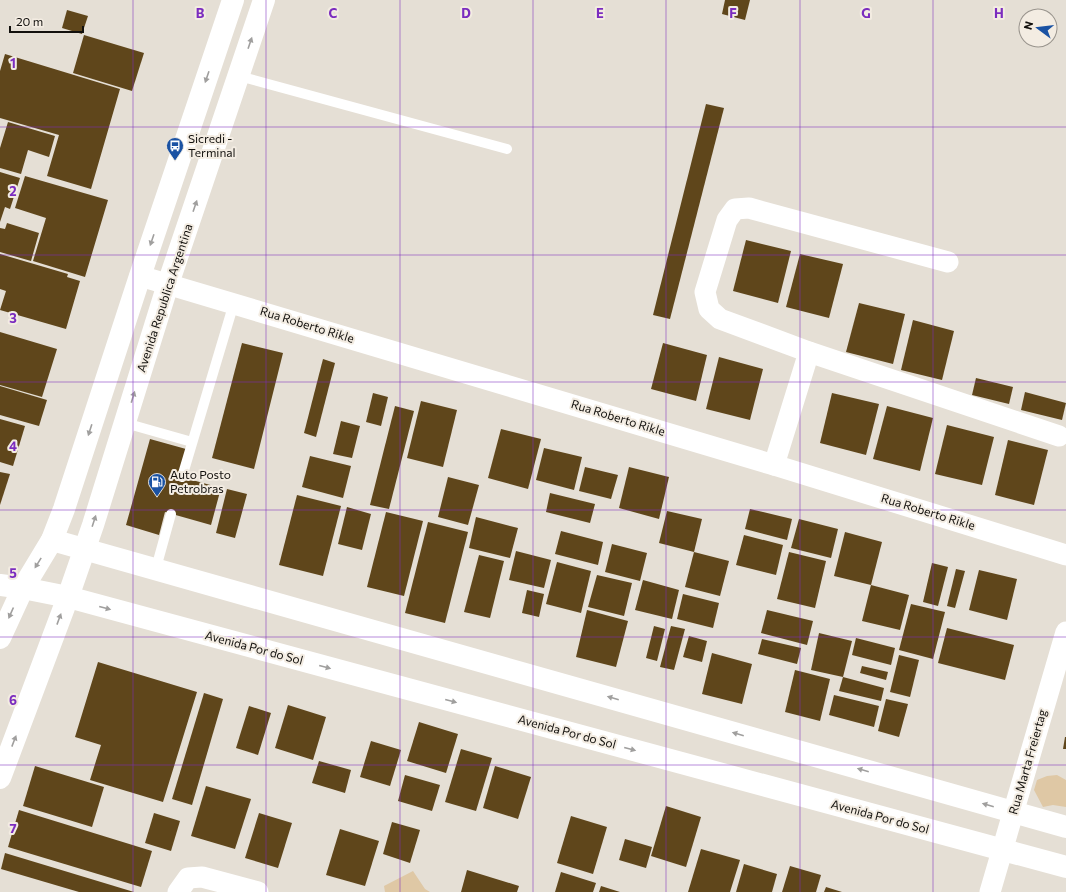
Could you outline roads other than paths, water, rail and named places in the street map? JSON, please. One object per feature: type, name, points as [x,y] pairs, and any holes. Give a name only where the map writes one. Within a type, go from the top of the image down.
[{"type":"street","points":[[0,638],[22,588],[52,540],[64,509],[140,276],[233,0]]},
{"type":"street","name":"Avenida Republica Argentina","points":[[0,778],[85,548],[168,284],[264,0]]},
{"type":"street","points":[[948,262],[749,208],[736,209],[727,220],[705,292],[709,309],[720,319],[809,352],[1059,436]]},
{"type":"street","name":"Rua Roberto Rikle","points":[[140,276],[774,464],[1066,554]]},
{"type":"street","points":[[774,464],[809,352]]},
{"type":"street","points":[[52,540],[156,568],[1066,827]]},
{"type":"street","name":"Avenida Por do Sol","points":[[0,585],[68,597],[1066,867]]},
{"type":"street","name":"Rua Marta Freiertag","points":[[990,892],[1066,632]]},
{"type":"street","points":[[183,885],[202,877],[258,892]]},
{"type":"lane","points":[[238,76],[507,149]]},
{"type":"lane","points":[[182,477],[234,303]]},
{"type":"lane","points":[[125,423],[192,442]]},
{"type":"lane","points":[[156,568],[171,514]]},
{"type":"place","name":"Sicredi - Terminal","points":[[175,161]]},
{"type":"place","name":"Auto Posto Petrobras","points":[[157,497]]}]
